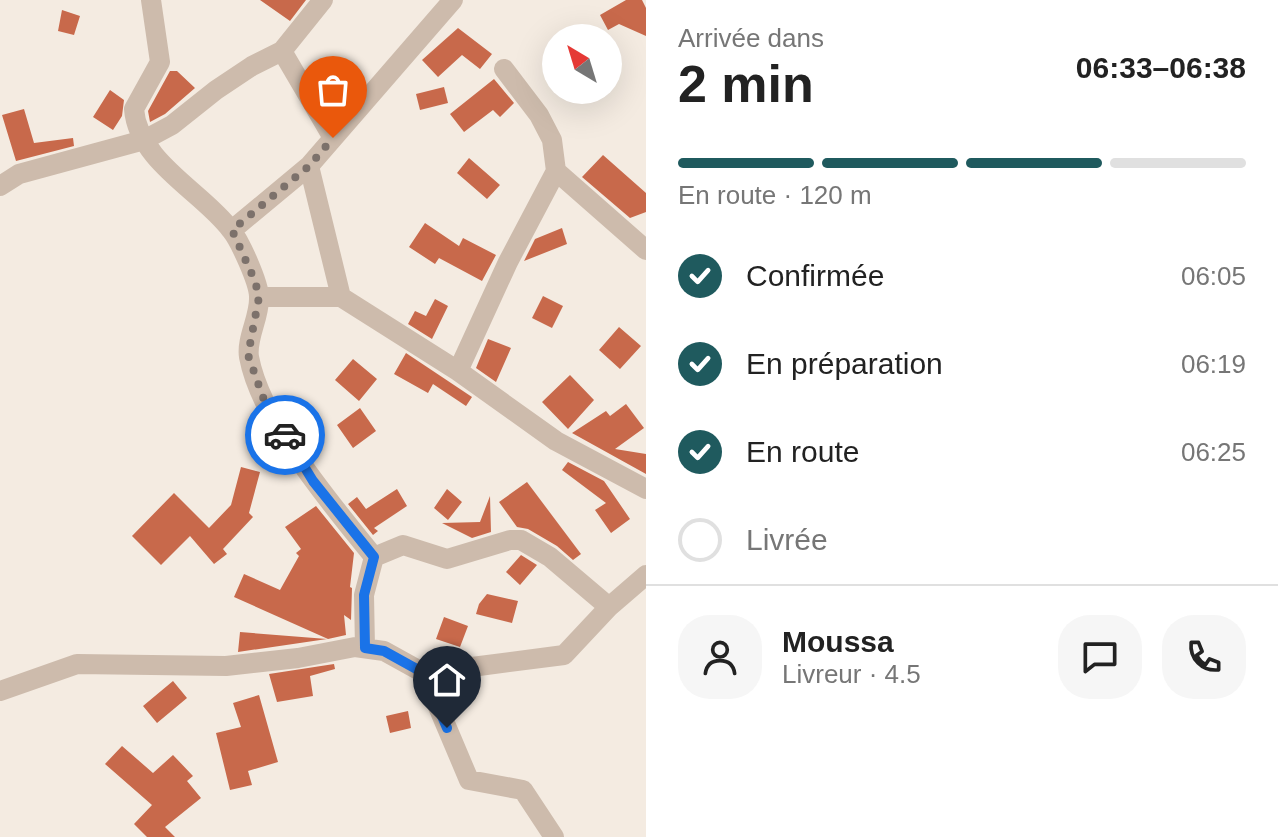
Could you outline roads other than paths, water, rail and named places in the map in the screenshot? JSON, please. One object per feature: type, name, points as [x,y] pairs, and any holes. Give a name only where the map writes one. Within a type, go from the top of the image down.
[{"type":"street","points":[[151,0],[160,62],[134,109],[144,140],[173,176],[232,230],[259,297],[248,355],[264,400],[313,481],[374,557]]},
{"type":"street","points":[[0,186],[19,174],[144,140],[172,125],[252,66],[282,51],[323,0]]},
{"type":"street","points":[[232,230],[309,166],[453,0]]},
{"type":"street","points":[[282,51],[333,138]]},
{"type":"street","points":[[458,371],[508,262],[556,171],[552,140],[539,115],[504,69]]},
{"type":"street","points":[[309,166],[341,297]]},
{"type":"street","points":[[556,171],[646,250]]},
{"type":"street","points":[[259,297],[341,297],[458,371],[556,441],[646,489]]},
{"type":"street","points":[[374,557],[403,545],[447,559],[510,540],[521,540],[550,557],[609,607]]},
{"type":"street","points":[[365,648],[364,595],[374,557]]},
{"type":"street","points":[[0,691],[77,664],[226,666],[298,658],[355,647],[384,651],[431,677],[464,668],[564,655],[609,607],[646,575]]},
{"type":"street","points":[[431,677],[436,702],[469,780],[523,790],[554,837]]}]
